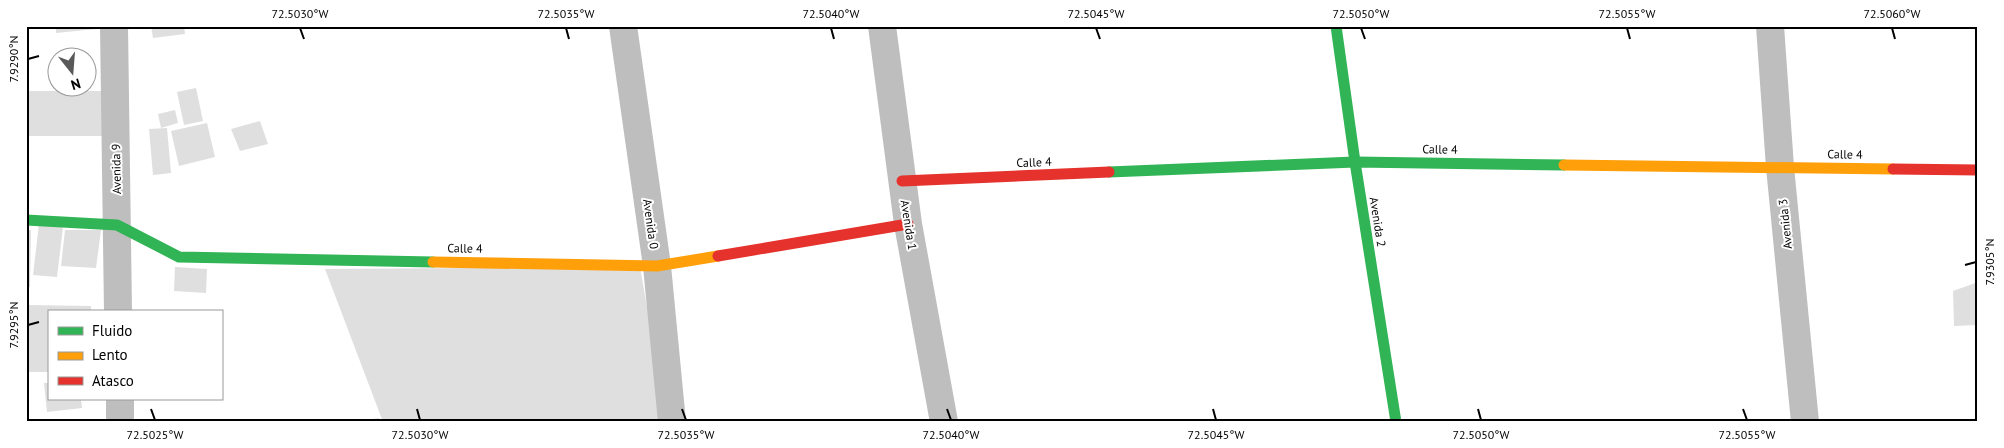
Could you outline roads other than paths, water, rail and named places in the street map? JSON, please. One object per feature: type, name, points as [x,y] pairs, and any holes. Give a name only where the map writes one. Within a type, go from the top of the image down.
[{"type":"street","name":"Avenida 9","points":[[114,26],[118,310]]},
{"type":"street","name":"Avenida 0","points":[[623,26],[658,266],[672,422]]},
{"type":"street","name":"Avenida 1","points":[[882,26],[908,224],[944,422]]},
{"type":"street","name":"Avenida 2","points":[[1336,26],[1355,162],[1396,422]]},
{"type":"street","name":"Avenida 3","points":[[1770,26],[1780,167],[1804,422]]},
{"type":"street","name":"Calle 4","points":[[902,181],[1355,162],[1978,170]]},
{"type":"street","name":"Calle 4","points":[[26,220],[117,224],[179,257],[658,266],[908,224]]},
{"type":"street","points":[[120,400],[120,422]]}]
